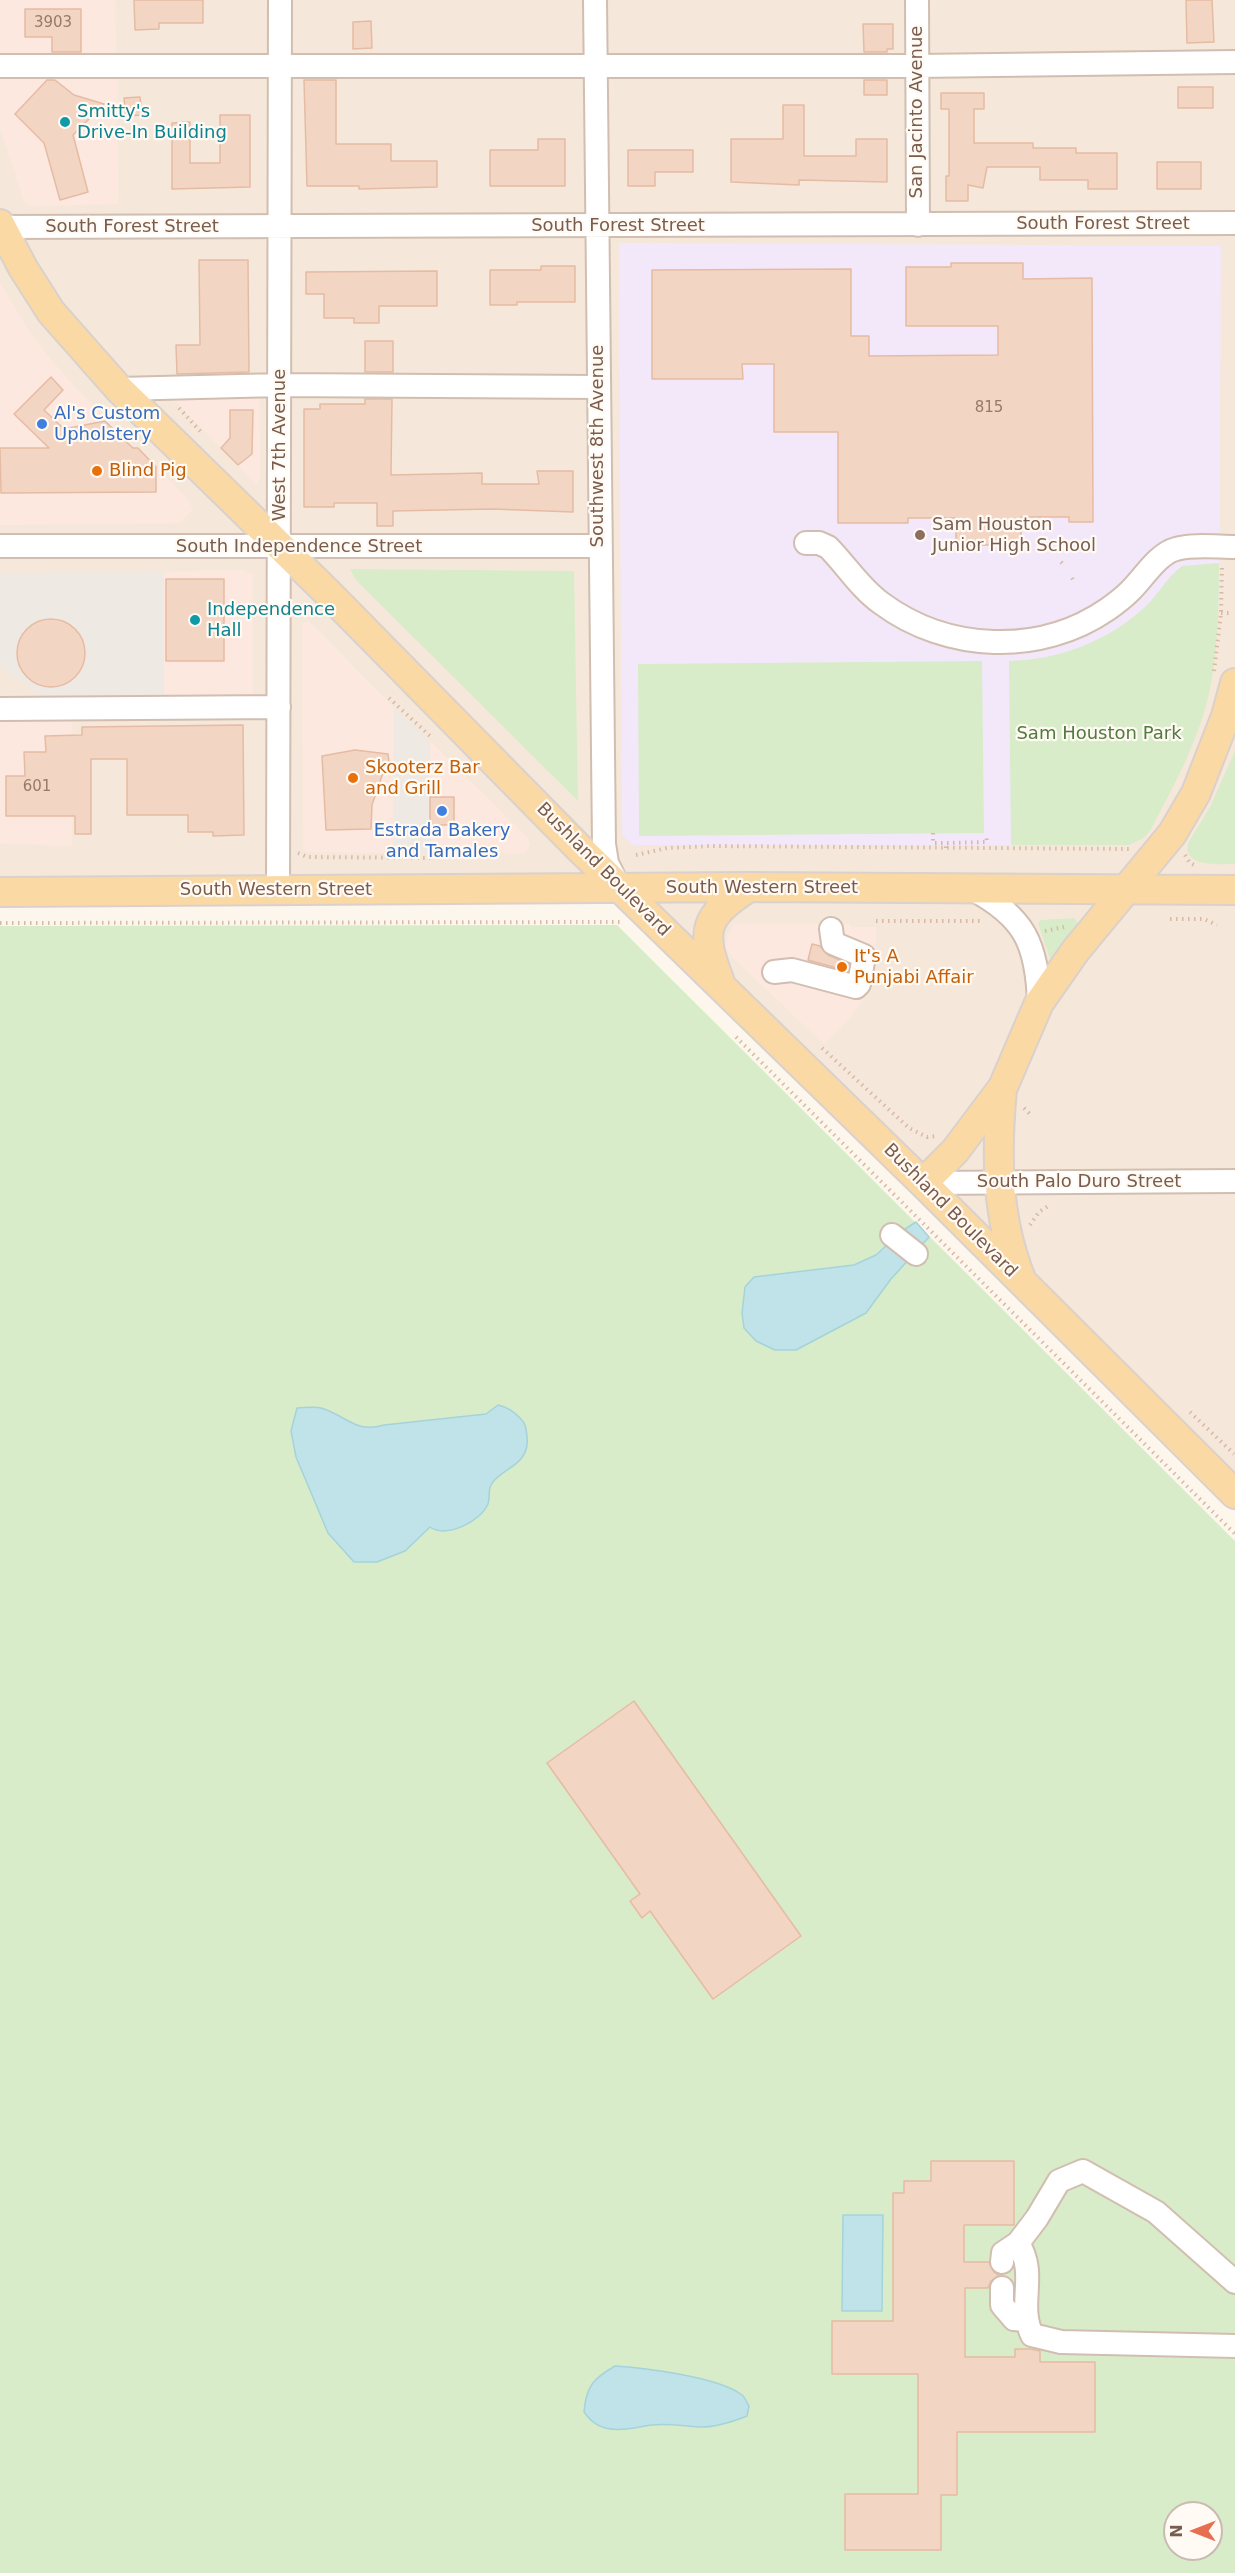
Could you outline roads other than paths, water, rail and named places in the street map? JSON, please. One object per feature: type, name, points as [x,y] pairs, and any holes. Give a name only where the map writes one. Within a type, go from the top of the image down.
[{"type":"main road","name":"Bushland Boulevard","points":[[0,226],[51,312],[119,389],[620,888],[1025,1286],[1231,1484]]},
{"type":"main road","points":[[922,1183],[955,1151],[1003,1087],[1039,1003],[1091,931],[1172,834],[1196,792],[1226,716],[1224,679]]},
{"type":"main road","name":"South Western Street","points":[[0,892],[749,887],[1235,890]]},
{"type":"main road","points":[[722,987],[711,959],[708,927],[723,904],[749,887]]},
{"type":"main road","points":[[1003,1087],[998,1133],[998,1182],[1005,1230],[1025,1286]]},
{"type":"street","name":"West 7th Avenue","points":[[279,890],[280,0]]},
{"type":"street","name":"Southwest 8th Avenue","points":[[595,0],[599,546],[604,844],[607,863],[620,888]]},
{"type":"street","name":"San Jacinto Avenue","points":[[916,0],[918,225]]},
{"type":"street","points":[[0,66],[916,66],[1235,62]]},
{"type":"street","name":"South Forest Street","points":[[0,226],[1235,223]]},
{"type":"street","points":[[119,389],[280,385],[598,387]]},
{"type":"street","points":[[806,543],[819,543],[828,547],[879,602],[915,624],[956,638],[1004,642],[1031,640],[1059,633],[1095,617],[1127,594],[1162,556],[1174,549],[1228,554]]},
{"type":"street","name":"South Independence Street","points":[[0,546],[599,546]]},
{"type":"street","points":[[0,709],[279,706]]},
{"type":"street","points":[[968,887],[998,903],[1021,926],[1032,949],[1038,976],[1039,1003]]},
{"type":"street","points":[[774,972],[792,970],[856,987],[859,984],[864,956],[833,943],[831,929]]},
{"type":"street","name":"South Palo Duro Street","points":[[922,1183],[1235,1181]]},
{"type":"street","points":[[892,1235],[916,1254]]},
{"type":"street","points":[[1002,2262],[1003,2253],[1018,2242],[1037,2218],[1059,2181],[1083,2171],[1156,2212],[1235,2282]]},
{"type":"street","points":[[1018,2242],[1026,2255],[1028,2276],[1025,2320],[1032,2335],[1061,2342],[1235,2346]]},
{"type":"street","points":[[1002,2288],[1002,2305],[1014,2319],[1025,2320]]},
{"type":"water","points":[[916,1222],[929,1237],[891,1279],[866,1313],[796,1350],[775,1350],[756,1341],[744,1328],[742,1313],[745,1287],[754,1277],[854,1265],[876,1255],[902,1231]]},
{"type":"water","points":[[498,1405],[511,1410],[523,1421],[527,1446],[520,1460],[495,1479],[484,1510],[471,1522],[454,1529],[445,1531],[430,1527],[405,1551],[377,1562],[354,1562],[328,1533],[296,1457],[291,1431],[297,1408],[321,1408],[358,1425],[374,1427],[486,1414]]},
{"type":"water","points":[[843,2215],[883,2215],[882,2311],[842,2311]]},
{"type":"water","points":[[615,2366],[662,2371],[717,2383],[743,2396],[749,2406],[747,2416],[711,2427],[658,2424],[617,2430],[601,2427],[584,2412],[585,2403],[589,2389],[596,2379]]},
{"type":"place","name":"Smitty's Drive-In Building","points":[[65,122]]},
{"type":"place","name":"Al's Custom Upholstery","points":[[42,424]]},
{"type":"place","name":"Blind Pig","points":[[97,471]]},
{"type":"place","name":"Sam Houston Junior High School","points":[[920,535]]},
{"type":"place","name":"Independence Hall","points":[[195,620]]},
{"type":"place","name":"Skooterz Bar and Grill","points":[[353,778]]},
{"type":"place","name":"Estrada Bakery and Tamales","points":[[442,811]]},
{"type":"place","name":"It's A Punjabi Affair","points":[[842,967]]},
{"type":"park label","name":"Sam Houston Park","points":[[1099,734]]}]
